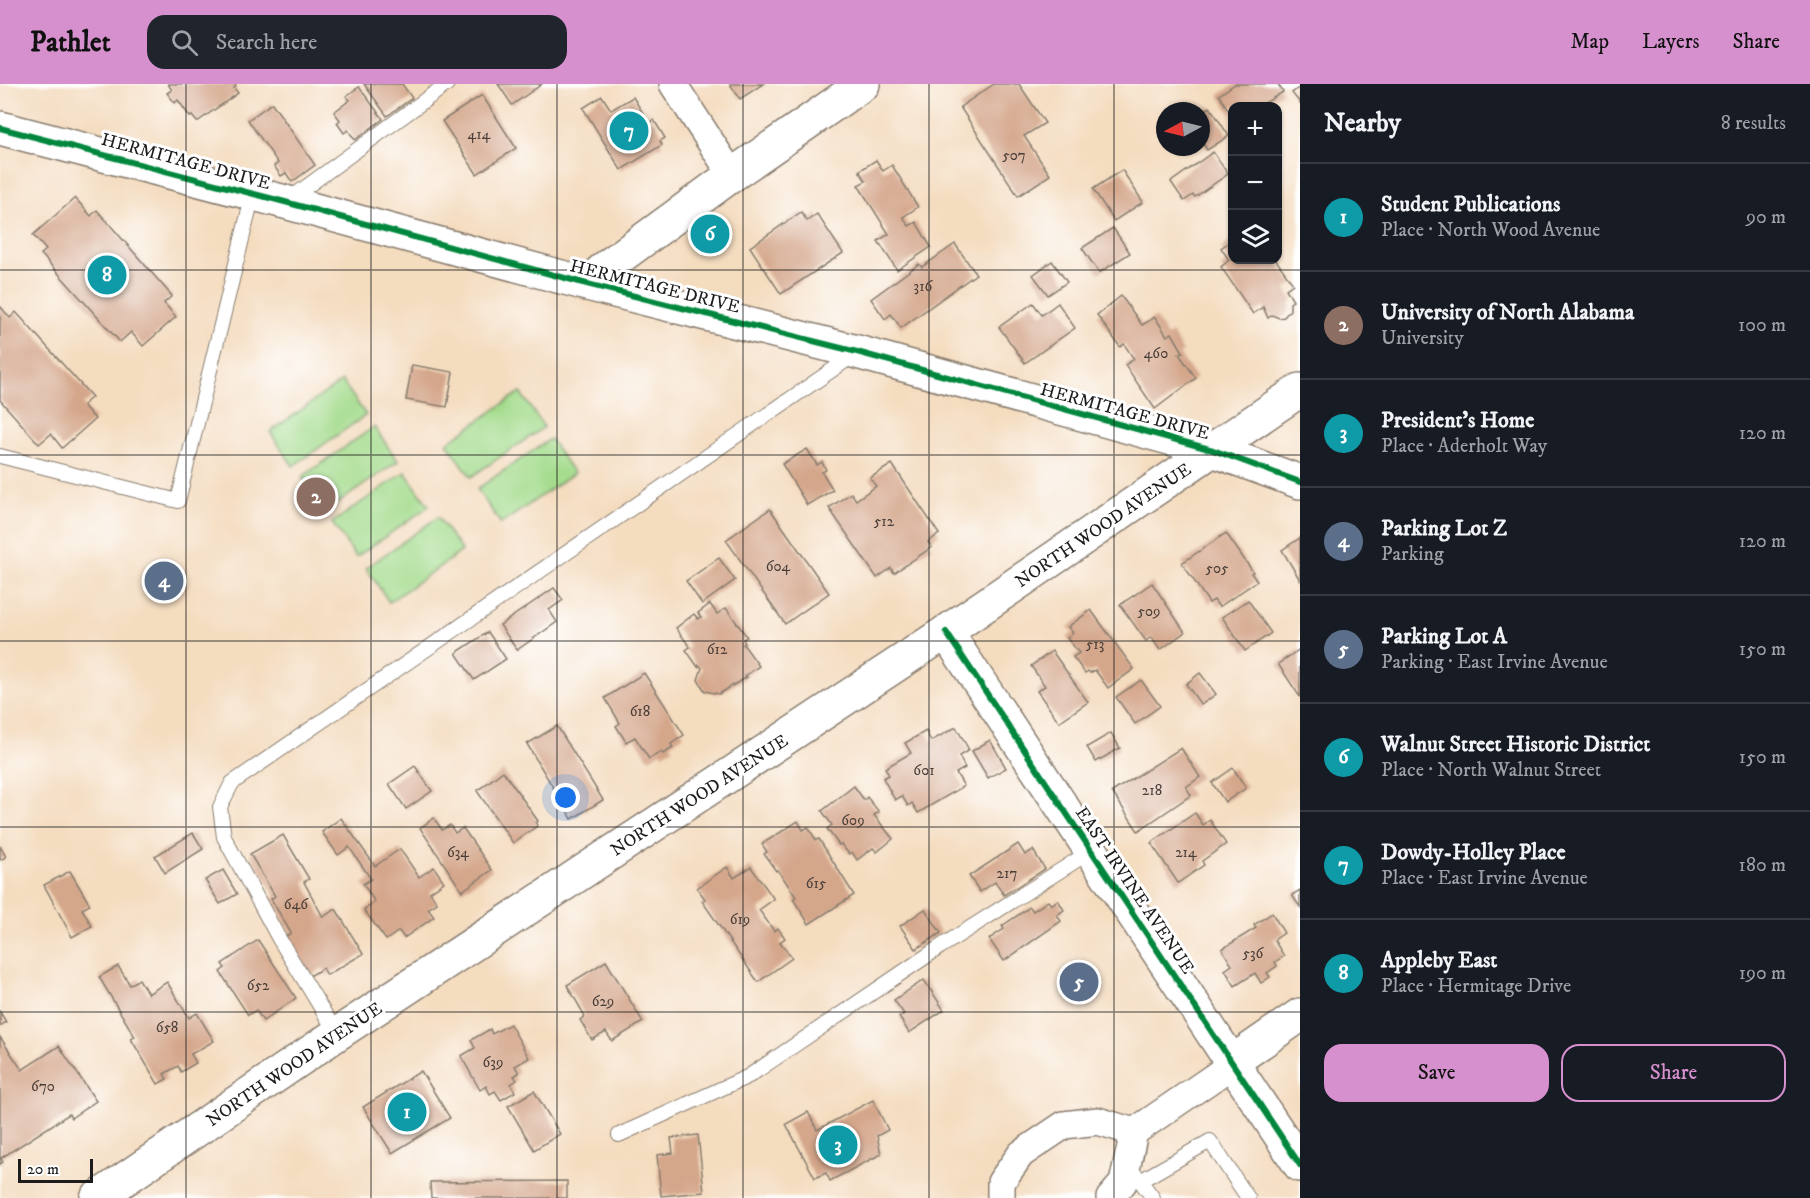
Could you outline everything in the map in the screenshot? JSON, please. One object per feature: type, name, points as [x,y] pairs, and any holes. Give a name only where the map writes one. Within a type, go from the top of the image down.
[{"type":"street","points":[[673,84],[732,175]]},
{"type":"street","points":[[587,284],[605,268],[732,175],[863,84]]},
{"type":"street","name":"HERMITAGE DRIVE","points":[[0,128],[587,284],[857,352],[1213,450],[1300,482]]},
{"type":"street","name":"NORTH WOOD AVENUE","points":[[97,1198],[337,1034],[946,632],[1300,390]]},
{"type":"street","name":"EAST IRVINE AVENUE","points":[[946,632],[1300,1165]]},
{"type":"street","points":[[1134,1132],[1300,1015]]},
{"type":"street","points":[[1001,1198],[1001,1182],[1021,1154],[1064,1125],[1098,1121],[1134,1132]]},
{"type":"street","points":[[1110,1198],[1134,1172],[1134,1132]]},
{"type":"lane","points":[[285,202],[447,84]]},
{"type":"lane","points":[[0,456],[178,501],[253,194]]},
{"type":"lane","points":[[337,1034],[278,937],[224,837],[220,807],[232,783],[857,352]]},
{"type":"lane","points":[[619,1135],[749,1076],[940,947],[1091,851]]},
{"type":"lane","points":[[1153,1198],[1134,1172],[1210,1141],[1248,1198]]},
{"type":"green space","points":[[342,381],[366,415],[293,466],[270,432]]},
{"type":"green space","points":[[520,392],[544,427],[471,477],[447,443]]},
{"type":"green space","points":[[374,427],[398,461],[325,512],[302,477]]},
{"type":"green space","points":[[550,439],[574,473],[501,524],[477,489]]},
{"type":"green space","points":[[405,472],[429,506],[356,557],[332,523]]},
{"type":"green space","points":[[438,517],[462,551],[389,602],[366,568]]},
{"type":"building","points":[[168,84],[235,84],[234,88],[238,93],[197,122],[192,116],[190,117],[178,100],[175,103],[167,93],[172,90]]},
{"type":"building","points":[[364,84],[402,84],[412,98],[387,116]]},
{"type":"building","points":[[498,84],[542,84],[512,105]]},
{"type":"building","points":[[730,84],[763,84],[740,99]]},
{"type":"building","points":[[994,84],[1019,84],[1045,123],[1024,136],[1050,175],[1018,196],[960,107]]},
{"type":"building","points":[[1235,84],[1278,84],[1283,92],[1267,102],[1228,102],[1228,110],[1219,95]]},
{"type":"building","points":[[359,87],[383,119],[355,140],[348,130],[344,133],[337,123],[340,120],[334,112],[350,100],[346,96]]},
{"type":"building","points":[[1300,87],[1300,103],[1292,93]]},
{"type":"building","points":[[482,95],[516,148],[477,174],[442,121]]},
{"type":"building","points":[[602,96],[611,110],[633,97],[649,123],[654,120],[665,138],[660,141],[662,145],[621,170],[583,108]]},
{"type":"building","points":[[272,103],[315,165],[292,182],[286,173],[281,176],[274,166],[278,163],[248,120]]},
{"type":"building","points":[[1210,107],[1228,134],[1210,148]]},
{"type":"building","points":[[1213,152],[1228,174],[1195,197],[1193,195],[1184,201],[1171,182]]},
{"type":"building","points":[[876,160],[883,171],[892,165],[918,207],[903,217],[909,226],[916,222],[931,247],[897,270],[878,241],[889,234],[858,185],[866,181],[859,171]]},
{"type":"building","points":[[1122,170],[1143,202],[1114,221],[1093,189]]},
{"type":"building","points":[[75,198],[91,216],[97,210],[172,296],[164,303],[176,317],[143,346],[131,332],[120,342],[41,254],[46,250],[33,235]]},
{"type":"building","points":[[801,212],[807,221],[817,214],[843,253],[781,294],[750,247]]},
{"type":"building","points":[[1113,228],[1130,253],[1099,273],[1082,248]]},
{"type":"building","points":[[1228,243],[1228,258],[1221,248]]},
{"type":"building","points":[[955,244],[976,274],[901,328],[891,314],[885,319],[871,299],[919,264],[922,267]]},
{"type":"building","points":[[1052,261],[1067,282],[1048,295],[1033,275]]},
{"type":"building","points":[[1228,261],[1228,264],[1279,264],[1293,284],[1286,289],[1293,301],[1290,303],[1290,310],[1284,317],[1279,318],[1272,315],[1268,318],[1263,307],[1253,314],[1221,267]]},
{"type":"building","points":[[1121,296],[1142,325],[1155,317],[1167,336],[1172,333],[1183,352],[1179,354],[1196,378],[1155,409],[1125,365],[1134,359],[1124,344],[1120,347],[1097,315]]},
{"type":"building","points":[[1033,303],[1042,315],[1058,303],[1075,328],[1025,363],[999,327]]},
{"type":"building","points":[[0,306],[10,318],[16,312],[92,397],[83,405],[95,419],[62,448],[51,434],[39,444],[0,400]]},
{"type":"building","points":[[412,365],[453,372],[447,407],[406,400]]},
{"type":"building","points":[[807,449],[817,465],[822,462],[826,470],[822,472],[833,490],[807,505],[782,464]]},
{"type":"building","points":[[892,464],[939,534],[928,542],[932,547],[894,573],[891,568],[877,578],[829,508],[851,493],[856,500],[876,486],[870,478]]},
{"type":"building","points":[[770,509],[829,593],[785,624],[726,540]]},
{"type":"building","points":[[1226,533],[1257,581],[1219,607],[1214,600],[1209,603],[1182,563]]},
{"type":"building","points":[[1300,538],[1300,580],[1282,550]]},
{"type":"building","points":[[719,558],[735,580],[702,604],[686,581]]},
{"type":"building","points":[[1152,583],[1185,632],[1160,650],[1151,637],[1146,641],[1120,605]]},
{"type":"building","points":[[554,588],[563,600],[549,610],[557,622],[517,650],[500,625]]},
{"type":"building","points":[[1248,600],[1271,633],[1245,651],[1222,617]]},
{"type":"building","points":[[710,604],[717,614],[726,608],[747,637],[743,639],[745,643],[743,644],[759,666],[745,676],[747,677],[719,694],[705,691],[698,680],[702,668],[699,665],[698,667],[686,650],[690,647],[676,628],[694,614],[698,619],[701,617],[698,613]]},
{"type":"building","points":[[1091,610],[1134,669],[1108,688],[1095,670],[1085,673],[1073,657],[1079,653],[1067,638],[1073,633],[1068,627]]},
{"type":"building","points":[[488,632],[506,659],[474,680],[456,653]]},
{"type":"building","points":[[1300,649],[1300,697],[1278,664]]},
{"type":"building","points":[[1052,651],[1088,702],[1059,722],[1037,691],[1045,686],[1031,666]]},
{"type":"building","points":[[644,673],[684,735],[671,744],[673,748],[649,759],[635,737],[626,742],[616,726],[620,723],[605,698]]},
{"type":"building","points":[[1200,673],[1216,694],[1201,705],[1186,684]]},
{"type":"building","points":[[1141,680],[1160,706],[1135,724],[1116,697]]},
{"type":"building","points":[[557,726],[603,800],[572,819],[527,744]]},
{"type":"building","points":[[956,727],[969,750],[959,756],[965,768],[956,773],[964,786],[918,813],[912,803],[908,806],[902,796],[895,800],[883,778],[889,775],[885,768],[911,753],[905,743],[926,731],[931,741]]},
{"type":"building","points":[[1111,733],[1120,748],[1096,762],[1087,747]]},
{"type":"building","points":[[990,740],[1006,768],[988,778],[972,751]]},
{"type":"building","points":[[1181,748],[1200,777],[1186,787],[1191,795],[1138,831],[1112,792]]},
{"type":"building","points":[[415,766],[432,791],[406,809],[389,784]]},
{"type":"building","points":[[1233,768],[1246,788],[1225,802],[1212,783]]},
{"type":"building","points":[[503,771],[538,821],[537,826],[513,843],[477,791]]},
{"type":"building","points":[[854,786],[864,800],[867,797],[879,812],[874,815],[893,839],[877,852],[873,848],[857,860],[852,852],[849,854],[841,844],[839,845],[827,829],[832,825],[822,811]]},
{"type":"building","points":[[1195,813],[1203,825],[1210,820],[1226,844],[1202,861],[1204,865],[1178,883],[1151,843]]},
{"type":"building","points":[[341,818],[375,866],[400,849],[419,877],[434,867],[444,882],[430,892],[437,903],[428,909],[434,917],[404,938],[399,931],[386,940],[364,910],[375,902],[363,884],[371,879],[349,847],[338,855],[322,832]]},
{"type":"building","points":[[434,818],[442,830],[450,825],[455,833],[463,828],[492,870],[462,891],[420,828]]},
{"type":"building","points":[[798,821],[803,830],[808,827],[816,840],[819,839],[854,895],[809,924],[793,899],[796,897],[764,854],[767,852],[762,844]]},
{"type":"building","points":[[193,833],[203,849],[165,873],[155,856]]},
{"type":"building","points":[[283,835],[309,879],[304,882],[323,917],[336,909],[363,954],[327,975],[323,968],[308,977],[285,937],[291,933],[271,899],[275,896],[250,854]]},
{"type":"building","points":[[1018,844],[1025,855],[1033,850],[1045,869],[1004,895],[995,882],[980,892],[969,876]]},
{"type":"building","points":[[0,846],[6,857],[0,860]]},
{"type":"building","points":[[727,867],[734,878],[751,867],[774,899],[759,910],[774,931],[778,928],[785,938],[780,942],[792,958],[758,982],[702,901],[705,899],[697,888]]},
{"type":"building","points":[[223,870],[237,894],[220,904],[205,880]]},
{"type":"building","points":[[70,871],[90,905],[82,909],[92,926],[72,937],[44,885]]},
{"type":"building","points":[[1300,890],[1300,907],[1292,895]]},
{"type":"building","points":[[1058,900],[1064,910],[1057,915],[1061,921],[1004,961],[989,939],[1004,929],[1002,926],[1030,907],[1033,911],[1048,901],[1051,905]]},
{"type":"building","points":[[925,909],[941,933],[916,949],[900,926]]},
{"type":"building","points":[[1272,913],[1284,933],[1274,940],[1284,956],[1275,962],[1277,966],[1267,973],[1270,977],[1261,983],[1255,973],[1235,986],[1225,970],[1232,965],[1222,949],[1256,928],[1254,925]]},
{"type":"building","points":[[258,940],[296,998],[263,1021],[256,1010],[248,1015],[220,972],[225,968],[222,964]]},
{"type":"building","points":[[606,961],[643,1022],[612,1041],[606,1032],[592,1040],[580,1020],[585,1016],[567,985]]},
{"type":"building","points":[[118,966],[130,985],[139,979],[148,994],[167,982],[189,1018],[197,1013],[214,1041],[191,1054],[196,1063],[181,1072],[178,1066],[164,1074],[167,1079],[158,1084],[131,1039],[135,1037],[99,977]]},
{"type":"building","points":[[924,980],[944,1010],[909,1033],[899,1017],[904,1014],[894,1000]]},
{"type":"building","points":[[0,1012],[6,1022],[0,1026]]},
{"type":"building","points":[[510,1024],[529,1058],[515,1066],[519,1073],[514,1076],[517,1080],[511,1084],[515,1092],[501,1100],[495,1091],[490,1094],[486,1086],[480,1090],[461,1056],[475,1048],[471,1040],[490,1029],[492,1034]]},
{"type":"building","points":[[0,1037],[22,1070],[59,1046],[96,1101],[71,1118],[69,1114],[1,1158],[3,1162],[0,1164]]},
{"type":"building","points":[[421,1071],[450,1118],[392,1153],[363,1107]]},
{"type":"building","points":[[534,1091],[560,1134],[534,1150],[508,1106]]},
{"type":"building","points":[[873,1100],[888,1130],[877,1136],[881,1154],[830,1181],[826,1173],[815,1178],[786,1124],[808,1112],[817,1130]]},
{"type":"building","points":[[698,1135],[704,1192],[661,1196],[657,1155],[673,1153],[671,1138]]},
{"type":"building","points":[[567,1181],[567,1198],[431,1198],[430,1182]]},
{"type":"cycle path","points":[[0,128],[587,284],[857,352],[1213,450],[1300,482]]},
{"type":"cycle path","points":[[946,632],[1300,1165]]},
{"type":"place","name":"Dowdy-Holley Place","points":[[629,131]]},
{"type":"place","name":"Walnut Street Historic District","points":[[710,234]]},
{"type":"place","name":"Appleby East","points":[[107,275]]},
{"type":"place","name":"University of North Alabama","points":[[316,497]]},
{"type":"place","name":"Parking Lot Z","points":[[164,581]]},
{"type":"place","name":"Parking Lot A","points":[[1079,982]]},
{"type":"place","name":"Student Publications","points":[[407,1112]]},
{"type":"place","name":"President's Home","points":[[838,1145]]}]
